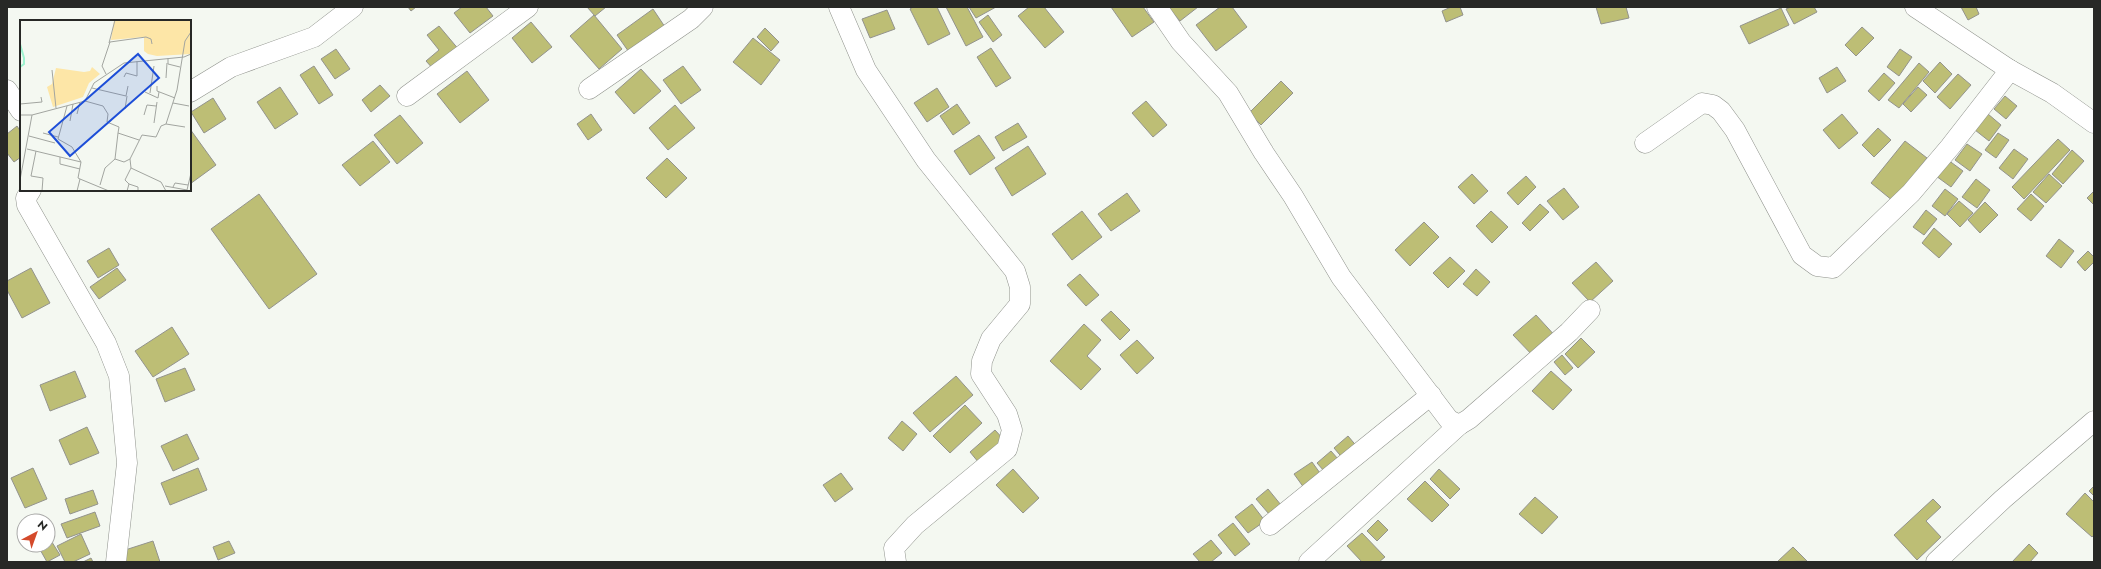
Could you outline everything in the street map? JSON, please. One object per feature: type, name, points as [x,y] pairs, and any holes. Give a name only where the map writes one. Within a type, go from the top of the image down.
[{"type":"street","points":[[191,91],[231,67],[314,37],[353,7]]},
{"type":"street","points":[[407,96],[528,7]]},
{"type":"street","points":[[589,89],[691,19],[703,7]]},
{"type":"street","points":[[839,7],[866,70],[926,160],[1015,271],[1020,287],[1020,304],[991,339],[982,361],[981,374],[1007,414],[1012,430],[1007,448],[915,525],[894,548],[896,562]]},
{"type":"street","points":[[1157,7],[1181,42],[1228,93],[1264,153],[1293,196],[1341,277],[1449,420],[1459,425]]},
{"type":"street","points":[[1915,7],[2010,70],[2052,93],[2094,123]]},
{"type":"street","points":[[1645,143],[1702,103],[1713,105],[1721,111],[1735,130],[1802,255],[1816,266],[1833,268],[1911,193],[1950,147],[2010,70]]},
{"type":"street","points":[[7,90],[20,110]]},
{"type":"street","points":[[30,191],[26,198],[27,205],[106,344],[119,376],[127,463],[116,562]]},
{"type":"street","points":[[1309,562],[1459,425],[1469,419],[1569,332],[1590,310]]},
{"type":"street","points":[[1270,525],[1431,395]]},
{"type":"street","points":[[1936,562],[2003,499],[2094,421]]},
{"type":"building","points":[[408,7],[416,7],[411,11]]},
{"type":"building","points":[[462,7],[486,7],[493,16],[470,33],[454,13]]},
{"type":"building","points":[[587,7],[606,7],[595,16]]},
{"type":"building","points":[[913,7],[937,7],[950,34],[928,45],[910,9]]},
{"type":"building","points":[[946,7],[967,7],[983,37],[966,46]]},
{"type":"building","points":[[969,7],[996,7],[976,18]]},
{"type":"building","points":[[1029,7],[1044,7],[1064,32],[1045,48],[1018,16]]},
{"type":"building","points":[[1111,7],[1143,7],[1154,22],[1132,37]]},
{"type":"building","points":[[1168,7],[1198,7],[1180,21]]},
{"type":"building","points":[[1220,7],[1232,7],[1247,27],[1216,51],[1196,25]]},
{"type":"building","points":[[1451,7],[1460,7],[1463,15],[1446,22],[1442,11]]},
{"type":"building","points":[[1596,7],[1626,7],[1629,18],[1601,24]]},
{"type":"building","points":[[1791,7],[1814,7],[1817,12],[1794,24],[1786,9]]},
{"type":"building","points":[[1961,7],[1976,7],[1979,14],[1968,20]]},
{"type":"building","points":[[1781,8],[1789,25],[1749,44],[1740,26]]},
{"type":"building","points":[[653,9],[667,30],[631,55],[617,35]]},
{"type":"building","points":[[887,10],[895,29],[870,38],[862,19]]},
{"type":"building","points":[[594,15],[622,49],[599,69],[570,36]]},
{"type":"building","points":[[988,15],[1002,35],[993,42],[979,22]]},
{"type":"building","points":[[531,22],[552,47],[532,63],[512,38]]},
{"type":"building","points":[[439,26],[460,51],[435,71],[426,61],[439,50],[427,35]]},
{"type":"building","points":[[1862,27],[1874,38],[1856,56],[1845,45]]},
{"type":"building","points":[[765,28],[779,42],[771,51],[757,37]]},
{"type":"building","points":[[753,38],[780,60],[761,85],[733,62]]},
{"type":"building","points":[[991,48],[1011,78],[996,87],[977,57]]},
{"type":"building","points":[[336,49],[350,69],[335,79],[321,59]]},
{"type":"building","points":[[1900,49],[1912,57],[1899,76],[1887,67]]},
{"type":"building","points":[[1940,62],[1952,74],[1935,93],[1923,81]]},
{"type":"building","points":[[1919,63],[1929,72],[1899,108],[1888,100]]},
{"type":"building","points":[[314,66],[333,95],[319,104],[300,75]]},
{"type":"building","points":[[683,66],[701,90],[681,104],[663,80]]},
{"type":"building","points":[[1837,67],[1846,81],[1827,93],[1819,78]]},
{"type":"building","points":[[641,69],[661,91],[634,114],[615,92]]},
{"type":"building","points":[[467,71],[489,100],[460,123],[437,94]]},
{"type":"building","points":[[1884,73],[1895,83],[1879,101],[1868,91]]},
{"type":"building","points":[[1958,74],[1971,85],[1950,109],[1937,97]]},
{"type":"building","points":[[1281,81],[1293,93],[1261,125],[1249,113]]},
{"type":"building","points":[[380,85],[390,96],[371,112],[362,100]]},
{"type":"building","points":[[280,87],[298,114],[275,129],[257,102]]},
{"type":"building","points":[[1918,87],[1927,95],[1911,112],[1903,104]]},
{"type":"building","points":[[937,88],[949,107],[927,122],[914,103]]},
{"type":"building","points":[[2005,96],[2017,106],[2006,119],[1994,109]]},
{"type":"building","points":[[213,98],[226,119],[204,133],[191,112]]},
{"type":"building","points":[[1146,101],[1167,125],[1153,137],[1132,113]]},
{"type":"building","points":[[957,104],[970,123],[953,135],[940,116]]},
{"type":"building","points":[[675,105],[695,128],[668,150],[649,128]]},
{"type":"building","points":[[591,114],[602,130],[588,140],[577,124]]},
{"type":"building","points":[[1842,114],[1858,133],[1839,149],[1823,130]]},
{"type":"building","points":[[1988,114],[2001,125],[1989,141],[1975,130]]},
{"type":"building","points":[[400,115],[423,143],[397,164],[374,135]]},
{"type":"building","points":[[1018,123],[1027,137],[1003,151],[995,137]]},
{"type":"building","points":[[17,126],[20,130],[20,158],[14,162],[7,153],[7,134]]},
{"type":"building","points":[[1878,128],[1891,140],[1874,157],[1862,145]]},
{"type":"building","points":[[191,130],[216,165],[191,183]]},
{"type":"building","points":[[1998,133],[2009,140],[1996,158],[1985,150]]},
{"type":"building","points":[[979,135],[995,158],[970,175],[954,151]]},
{"type":"building","points":[[2058,139],[2070,150],[2024,199],[2012,187]]},
{"type":"building","points":[[373,141],[390,162],[360,186],[342,165]]},
{"type":"building","points":[[1905,141],[1927,158],[1893,201],[1871,183]]},
{"type":"building","points":[[1967,144],[1982,154],[1970,171],[1955,160]]},
{"type":"building","points":[[1028,146],[1046,174],[1012,196],[995,168]]},
{"type":"building","points":[[2014,149],[2028,159],[2013,179],[1999,168]]},
{"type":"building","points":[[2072,150],[2084,161],[2063,184],[2052,174]]},
{"type":"building","points":[[667,158],[687,178],[666,198],[646,178]]},
{"type":"building","points":[[1948,160],[1963,171],[1951,187],[1936,176]]},
{"type":"building","points":[[1472,174],[1488,191],[1474,204],[1458,187]]},
{"type":"building","points":[[2049,174],[2062,186],[2046,203],[2033,192]]},
{"type":"building","points":[[1526,176],[1536,187],[1518,205],[1507,193]]},
{"type":"building","points":[[1976,179],[1990,190],[1977,208],[1962,197]]},
{"type":"building","points":[[1564,188],[1579,207],[1563,220],[1547,201]]},
{"type":"building","points":[[1945,189],[1958,199],[1945,216],[1932,206]]},
{"type":"building","points":[[2094,191],[2094,205],[2087,198]]},
{"type":"building","points":[[1127,193],[1140,211],[1111,231],[1098,214]]},
{"type":"building","points":[[259,194],[317,274],[269,309],[211,229]]},
{"type":"building","points":[[2031,194],[2044,206],[2031,221],[2017,209]]},
{"type":"building","points":[[1959,201],[1973,213],[1960,227],[1947,214]]},
{"type":"building","points":[[1985,202],[1998,215],[1980,233],[1968,220]]},
{"type":"building","points":[[1540,204],[1549,212],[1530,231],[1522,223]]},
{"type":"building","points":[[1926,210],[1937,219],[1924,235],[1913,227]]},
{"type":"building","points":[[1082,211],[1102,237],[1072,260],[1052,234]]},
{"type":"building","points":[[1491,211],[1508,227],[1492,243],[1476,226]]},
{"type":"building","points":[[1424,222],[1439,237],[1410,266],[1395,250]]},
{"type":"building","points":[[1934,228],[1952,244],[1939,258],[1922,243]]},
{"type":"building","points":[[2059,239],[2074,251],[2061,268],[2046,256]]},
{"type":"building","points":[[109,248],[119,265],[98,278],[87,261]]},
{"type":"building","points":[[2088,251],[2094,257],[2094,262],[2085,271],[2077,262]]},
{"type":"building","points":[[1450,257],[1465,271],[1448,288],[1433,273]]},
{"type":"building","points":[[1596,262],[1613,281],[1590,302],[1572,283]]},
{"type":"building","points":[[31,268],[50,303],[22,318],[7,290],[7,281]]},
{"type":"building","points":[[117,268],[126,280],[99,299],[90,287]]},
{"type":"building","points":[[1476,269],[1490,282],[1477,296],[1463,284]]},
{"type":"building","points":[[1080,274],[1099,295],[1086,306],[1067,285]]},
{"type":"building","points":[[1111,311],[1130,330],[1120,340],[1101,320]]},
{"type":"building","points":[[1536,315],[1558,339],[1536,359],[1513,335]]},
{"type":"building","points":[[1084,324],[1101,340],[1087,356],[1101,369],[1081,390],[1050,361]]},
{"type":"building","points":[[172,327],[189,354],[153,377],[135,351]]},
{"type":"building","points":[[1581,338],[1595,352],[1578,368],[1565,354]]},
{"type":"building","points":[[1137,340],[1154,358],[1137,374],[1120,355]]},
{"type":"building","points":[[1562,355],[1573,368],[1565,375],[1554,362]]},
{"type":"building","points":[[185,368],[195,390],[165,402],[156,379]]},
{"type":"building","points":[[75,371],[86,397],[50,411],[40,385]]},
{"type":"building","points":[[1551,371],[1572,390],[1553,410],[1532,391]]},
{"type":"building","points":[[956,376],[973,395],[930,432],[913,413]]},
{"type":"building","points":[[965,405],[982,423],[950,453],[933,436]]},
{"type":"building","points":[[902,421],[917,434],[903,451],[888,438]]},
{"type":"building","points":[[87,427],[99,453],[70,465],[59,440]]},
{"type":"building","points":[[995,430],[1005,441],[979,463],[970,452]]},
{"type":"building","points":[[187,434],[199,459],[173,471],[161,446]]},
{"type":"building","points":[[1348,436],[1359,449],[1345,461],[1334,448]]},
{"type":"building","points":[[1331,451],[1345,467],[1331,479],[1317,463]]},
{"type":"building","points":[[1312,462],[1325,480],[1307,492],[1294,474]]},
{"type":"building","points":[[33,468],[47,499],[25,508],[11,478]]},
{"type":"building","points":[[198,468],[207,490],[170,505],[161,483]]},
{"type":"building","points":[[1013,469],[1039,498],[1023,513],[996,485]]},
{"type":"building","points":[[1439,469],[1460,489],[1450,499],[1430,479]]},
{"type":"building","points":[[841,473],[853,489],[835,502],[823,485]]},
{"type":"building","points":[[1425,481],[1449,505],[1432,522],[1407,499]]},
{"type":"building","points":[[2094,486],[2094,496],[2089,491]]},
{"type":"building","points":[[1268,489],[1281,505],[1269,514],[1256,499]]},
{"type":"building","points":[[93,490],[98,504],[70,514],[65,499]]},
{"type":"building","points":[[2085,493],[2094,502],[2094,535],[2092,537],[2066,514]]},
{"type":"building","points":[[1535,497],[1558,517],[1542,534],[1519,514]]},
{"type":"building","points":[[1933,499],[1941,507],[1926,521],[1941,537],[1917,560],[1894,535]]},
{"type":"building","points":[[1252,504],[1265,521],[1248,533],[1235,517]]},
{"type":"building","points":[[95,512],[100,526],[67,538],[61,524]]},
{"type":"building","points":[[1378,520],[1388,530],[1377,541],[1367,531]]},
{"type":"building","points":[[1233,523],[1250,544],[1235,556],[1218,535]]},
{"type":"building","points":[[1362,533],[1385,557],[1379,562],[1362,562],[1347,546]]},
{"type":"building","points":[[81,534],[90,554],[73,562],[65,562],[57,546]]},
{"type":"building","points":[[1211,540],[1222,553],[1211,562],[1200,562],[1193,554]]},
{"type":"building","points":[[153,541],[160,562],[125,562],[122,551]]},
{"type":"building","points":[[229,541],[235,553],[218,560],[213,547]]},
{"type":"building","points":[[2029,544],[2038,553],[2030,562],[2012,562]]},
{"type":"building","points":[[1793,547],[1807,561],[1777,562]]},
{"type":"building","points":[[56,549],[60,555],[47,562],[42,553],[56,553]]},
{"type":"building","points":[[91,558],[93,562],[83,562]]}]
